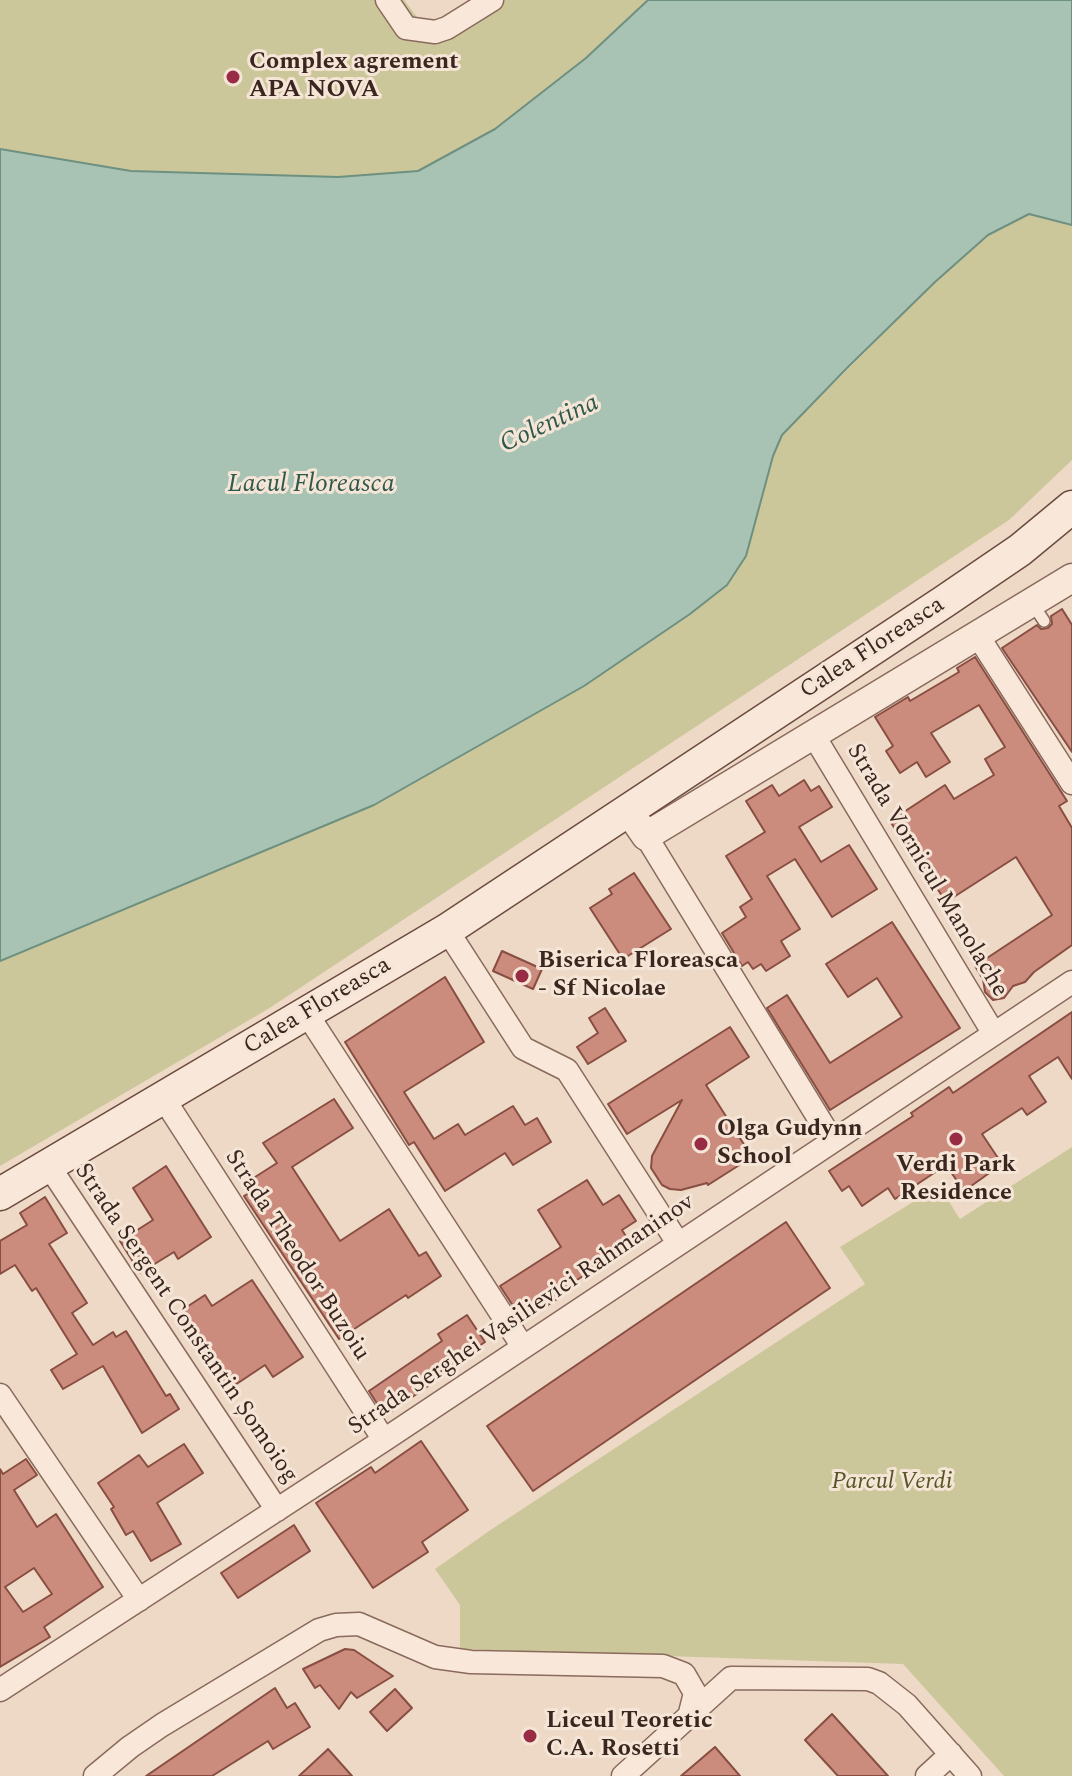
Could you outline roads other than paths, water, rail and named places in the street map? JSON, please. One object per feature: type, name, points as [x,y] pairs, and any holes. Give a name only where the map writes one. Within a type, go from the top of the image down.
[{"type":"main road","name":"Calea Floreasca","points":[[0,1194],[447,930],[646,818],[1051,527],[1072,507]]},
{"type":"street","points":[[387,0],[406,28],[435,32],[492,0]]},
{"type":"street","name":"Calea Floreasca","points":[[646,818],[814,736],[978,636],[1038,612],[1072,578]]},
{"type":"street","points":[[978,636],[1072,783]]},
{"type":"street","name":"Strada Vornicul Manolache","points":[[814,736],[994,1034]]},
{"type":"street","points":[[646,818],[832,1140]]},
{"type":"street","points":[[447,930],[523,1048],[567,1070],[678,1243]]},
{"type":"street","name":"Strada Serghei Vasilievici Rahmaninov","points":[[0,1690],[384,1440],[1072,982]]},
{"type":"street","points":[[307,1014],[523,1347]]},
{"type":"street","name":"Strada Theodor Buzoiu","points":[[164,1099],[384,1440]]},
{"type":"street","name":"Strada Sergent Constantin Șomoiog","points":[[49,1166],[277,1510]]},
{"type":"street","points":[[0,1395],[139,1600]]},
{"type":"street","points":[[95,1776],[162,1725],[319,1630],[336,1625],[359,1624],[435,1657],[471,1662],[663,1666],[684,1674],[695,1693],[690,1713]]},
{"type":"street","points":[[623,1776],[731,1678],[868,1679],[888,1688],[970,1776]]},
{"type":"street","points":[[927,1776],[951,1754]]},
{"type":"water","name":"Lacul Floreasca","points":[[648,0],[1072,0],[1072,225],[1029,214],[988,235],[847,368],[782,435],[773,456],[746,556],[727,585],[690,614],[584,686],[374,805],[0,961],[0,149],[131,171],[338,177],[418,171],[495,129],[586,58]]},
{"type":"place","name":"Complex agrement APA NOVA","points":[[233,77]]},
{"type":"place","name":"Biserica Floreasca - Sf Nicolae","points":[[522,976]]},
{"type":"place","name":"Verdi Park Residence","points":[[956,1139]]},
{"type":"place","name":"Olga Gudynn School","points":[[701,1144]]},
{"type":"place","name":"Liceul Teoretic C.A. Rosetti","points":[[530,1736]]},
{"type":"water label","name":"Colentina","points":[[550,425]]},
{"type":"park label","name":"Parcul Verdi","points":[[892,1483]]}]
